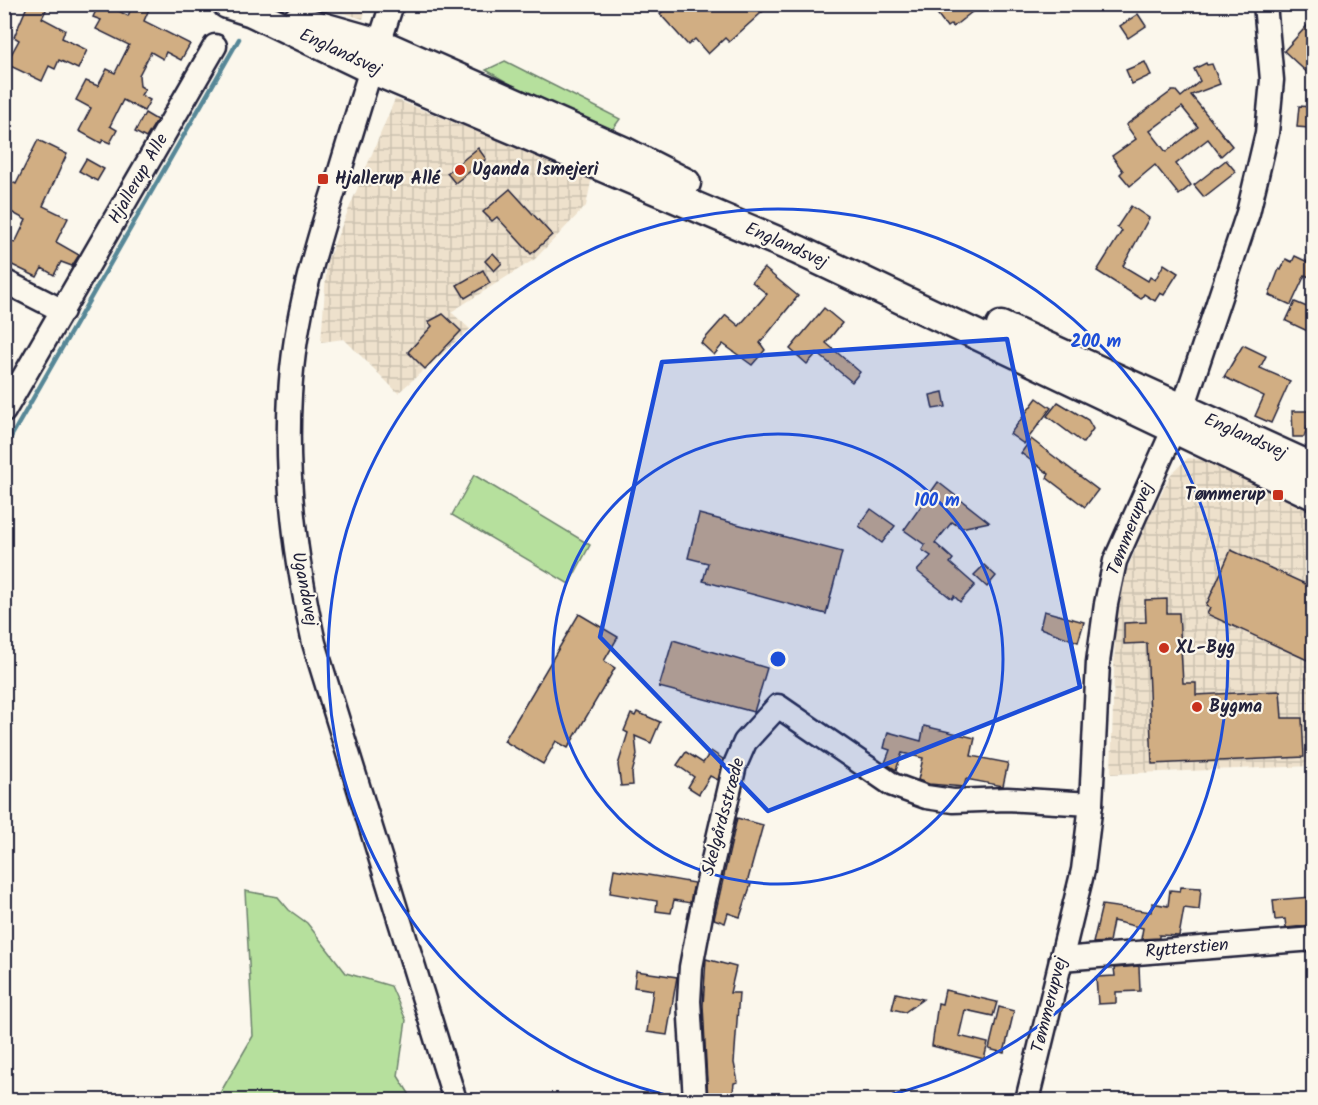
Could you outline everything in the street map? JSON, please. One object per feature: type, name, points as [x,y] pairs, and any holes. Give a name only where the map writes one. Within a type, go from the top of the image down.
[{"type":"main road","name":"Englandsvej","points":[[239,8],[375,56],[798,250],[1178,419],[1314,468]]},
{"type":"main road","name":"Englandsvej","points":[[1178,419],[1314,495]]},
{"type":"street","name":"Ugandavej","points":[[392,4],[308,274],[296,335],[288,456],[292,519],[300,579],[314,643],[455,1101]]},
{"type":"street","name":"Tømmerupvej","points":[[1027,1101],[1083,870],[1091,804],[1098,662],[1106,604],[1116,561],[1178,419],[1248,213],[1267,133],[1272,81],[1265,4]]},
{"type":"street","name":"Hjallerup Alle","points":[[4,411],[215,46]]},
{"type":"street","points":[[4,281],[63,311]]},
{"type":"street","name":"Skelgårdsstræde","points":[[694,1101],[689,1001],[691,967],[704,899],[735,765],[745,742],[778,706],[893,785],[926,797],[953,801],[1007,799],[1091,804]]},
{"type":"street","name":"Rytterstien","points":[[1061,959],[1314,939]]},
{"type":"highlighted area","points":[[1007,339],[1080,687],[768,811],[600,637],[662,362]]},
{"type":"shaded area","points":[[318,5],[367,5],[363,19]]},
{"type":"shaded area","points":[[395,99],[592,177],[586,206],[535,259],[451,312],[470,329],[398,393],[344,339],[321,342],[327,261]]},
{"type":"shaded area","points":[[1188,458],[1206,460],[1313,509],[1313,766],[1111,774],[1116,605],[1127,570],[1148,520],[1171,474]]},
{"type":"green space","points":[[505,61],[620,119],[612,130],[515,87],[486,70]]},
{"type":"green space","points":[[474,475],[590,545],[569,584],[452,515]]},
{"type":"green space","points":[[245,891],[278,897],[289,910],[307,923],[346,973],[391,986],[406,1020],[398,1076],[413,1100],[216,1100],[253,1036]]},
{"type":"building","points":[[28,4],[49,4],[42,18],[65,30],[62,38],[87,50],[78,69],[59,60],[55,69],[49,66],[42,81],[6,64],[19,40],[14,37]]},
{"type":"building","points":[[99,4],[106,4],[128,16],[133,4],[140,4],[149,9],[144,21],[190,44],[181,60],[166,52],[163,59],[151,52],[139,75],[140,86],[145,89],[141,95],[150,100],[144,111],[123,100],[110,126],[117,130],[110,143],[103,140],[101,143],[79,131],[91,108],[76,100],[86,81],[98,86],[107,69],[115,73],[129,45],[96,29],[101,20],[93,17]]},
{"type":"building","points":[[670,4],[771,4],[729,42],[725,38],[708,54],[695,39],[688,45],[660,14]]},
{"type":"building","points":[[930,4],[982,4],[953,27],[951,24],[947,27]]},
{"type":"building","points":[[1138,14],[1146,26],[1128,38],[1120,26]]},
{"type":"building","points":[[1314,18],[1314,79],[1284,51]]},
{"type":"building","points":[[1145,62],[1151,75],[1132,84],[1126,70]]},
{"type":"building","points":[[1206,63],[1207,65],[1212,64],[1220,84],[1191,95],[1232,146],[1221,156],[1208,139],[1176,164],[1191,185],[1179,195],[1155,165],[1130,186],[1120,174],[1123,171],[1112,156],[1136,139],[1126,125],[1172,91],[1176,91],[1181,97],[1200,81],[1194,69]],"holes":[[[1182,107],[1198,127],[1166,152],[1150,131]]]},
{"type":"building","points":[[1299,106],[1311,107],[1309,128],[1297,127]]},
{"type":"building","points":[[145,113],[157,120],[146,138],[135,132]]},
{"type":"building","points":[[38,140],[67,154],[43,206],[68,218],[56,242],[79,255],[72,266],[61,262],[54,275],[42,268],[37,277],[4,261],[4,238],[15,243],[26,220],[4,208],[4,178],[16,184]]},
{"type":"building","points":[[478,148],[486,159],[455,183],[447,173]]},
{"type":"building","points":[[86,159],[104,169],[97,181],[79,171]]},
{"type":"building","points":[[1226,160],[1236,172],[1204,197],[1194,185]]},
{"type":"building","points":[[510,189],[552,235],[531,254],[497,217],[492,221],[483,212]]},
{"type":"building","points":[[1131,206],[1149,218],[1123,266],[1148,281],[1150,277],[1155,280],[1164,264],[1178,273],[1164,295],[1160,293],[1155,301],[1144,294],[1141,299],[1097,271],[1122,231],[1117,227]]},
{"type":"building","points":[[493,253],[502,263],[494,271],[485,261]]},
{"type":"building","points":[[1295,256],[1314,265],[1314,279],[1305,275],[1291,305],[1269,295],[1279,269],[1281,270],[1286,259],[1292,262]]},
{"type":"building","points":[[764,268],[798,296],[760,343],[765,350],[752,365],[723,344],[714,355],[701,343],[726,315],[739,326],[767,294],[752,282]]},
{"type":"building","points":[[483,270],[490,283],[465,298],[457,285]]},
{"type":"building","points":[[1295,302],[1314,310],[1314,334],[1286,321]]},
{"type":"building","points":[[824,308],[842,323],[826,343],[860,372],[852,382],[817,353],[807,364],[790,349]]},
{"type":"building","points":[[443,314],[461,331],[425,369],[408,352],[432,326],[428,322]]},
{"type":"building","points":[[1243,345],[1266,356],[1260,368],[1290,381],[1271,423],[1255,416],[1264,396],[1224,377]]},
{"type":"building","points":[[943,392],[946,407],[933,409],[930,395]]},
{"type":"building","points":[[1037,398],[1051,408],[1024,444],[1010,434]]},
{"type":"building","points":[[1058,402],[1088,420],[1093,429],[1083,443],[1047,416]]},
{"type":"building","points":[[1292,411],[1310,411],[1311,424],[1308,425],[1304,437],[1293,437]]},
{"type":"building","points":[[1031,439],[1098,490],[1085,507],[1047,478],[1049,474],[1021,453]]},
{"type":"building","points":[[938,482],[989,522],[961,528],[952,522],[935,543],[953,559],[950,563],[975,585],[960,602],[954,596],[952,599],[917,571],[931,556],[922,550],[925,545],[904,530]]},
{"type":"building","points":[[871,509],[895,526],[882,543],[859,526]]},
{"type":"building","points":[[699,514],[842,552],[826,614],[703,581],[708,563],[688,558]]},
{"type":"building","points":[[1231,550],[1314,588],[1314,663],[1207,614],[1210,608],[1206,606]]},
{"type":"building","points":[[984,565],[996,576],[987,587],[974,575]]},
{"type":"building","name":"XL-Byg","points":[[1167,599],[1167,613],[1179,613],[1183,683],[1196,683],[1196,695],[1280,691],[1282,718],[1302,718],[1304,757],[1152,764],[1147,643],[1124,644],[1124,623],[1146,622],[1145,600]]},
{"type":"building","points":[[1044,611],[1084,622],[1078,642],[1040,628]]},
{"type":"building","points":[[579,614],[618,637],[604,661],[615,668],[568,748],[556,741],[543,764],[504,741]]},
{"type":"building","points":[[673,640],[767,668],[754,712],[659,687]]},
{"type":"building","points":[[637,712],[660,722],[651,743],[635,736],[637,755],[632,773],[633,785],[621,786],[618,765],[628,733],[624,731],[631,714],[635,716]]},
{"type":"building","points":[[924,726],[975,738],[971,756],[1008,763],[1003,786],[966,779],[964,787],[929,784],[918,780],[923,758],[902,753],[896,770],[885,763],[890,750],[884,748],[888,732],[921,741]]},
{"type":"building","points":[[711,751],[723,759],[718,780],[710,776],[699,794],[688,787],[694,777],[677,765],[686,752],[703,763]]},
{"type":"building","points":[[737,818],[763,825],[747,883],[751,884],[740,917],[728,913],[725,923],[714,919]]},
{"type":"building","points":[[614,869],[694,883],[690,903],[674,900],[671,913],[656,911],[657,901],[610,893]]},
{"type":"building","points":[[1181,887],[1201,888],[1199,910],[1184,908],[1179,936],[1159,935],[1159,938],[1141,939],[1143,928],[1113,921],[1109,942],[1093,943],[1102,905],[1151,912],[1152,903],[1168,906],[1170,890],[1180,891]]},
{"type":"building","points":[[1311,897],[1314,925],[1286,928],[1285,919],[1275,920],[1273,900]]},
{"type":"building","points":[[706,959],[736,967],[730,993],[739,993],[734,1063],[738,1082],[734,1083],[732,1101],[708,1101],[703,1005]]},
{"type":"building","points":[[1139,966],[1140,991],[1116,992],[1116,1003],[1098,1004],[1096,977],[1115,976],[1114,968]]},
{"type":"building","points":[[636,971],[677,977],[667,1035],[647,1032],[653,990],[634,987]]},
{"type":"building","points":[[945,990],[997,1002],[993,1016],[965,1010],[959,1036],[988,1043],[984,1059],[932,1046],[938,1003],[942,1004]]},
{"type":"building","points":[[896,993],[923,999],[905,1012],[892,1009]]},
{"type":"building","points":[[999,1007],[1014,1011],[1004,1053],[989,1049]]},
{"type":"waterway","points":[[4,449],[239,39]]},
{"type":"place","name":"Uganda Ismejeri","points":[[460,170]]},
{"type":"place","name":"Hjallerup Allé","points":[[323,179]]},
{"type":"place","name":"Tømmerup","points":[[1278,495]]},
{"type":"place","name":"XL-Byg","points":[[1164,648]]},
{"type":"place","name":"Bygma","points":[[1197,707]]}]
